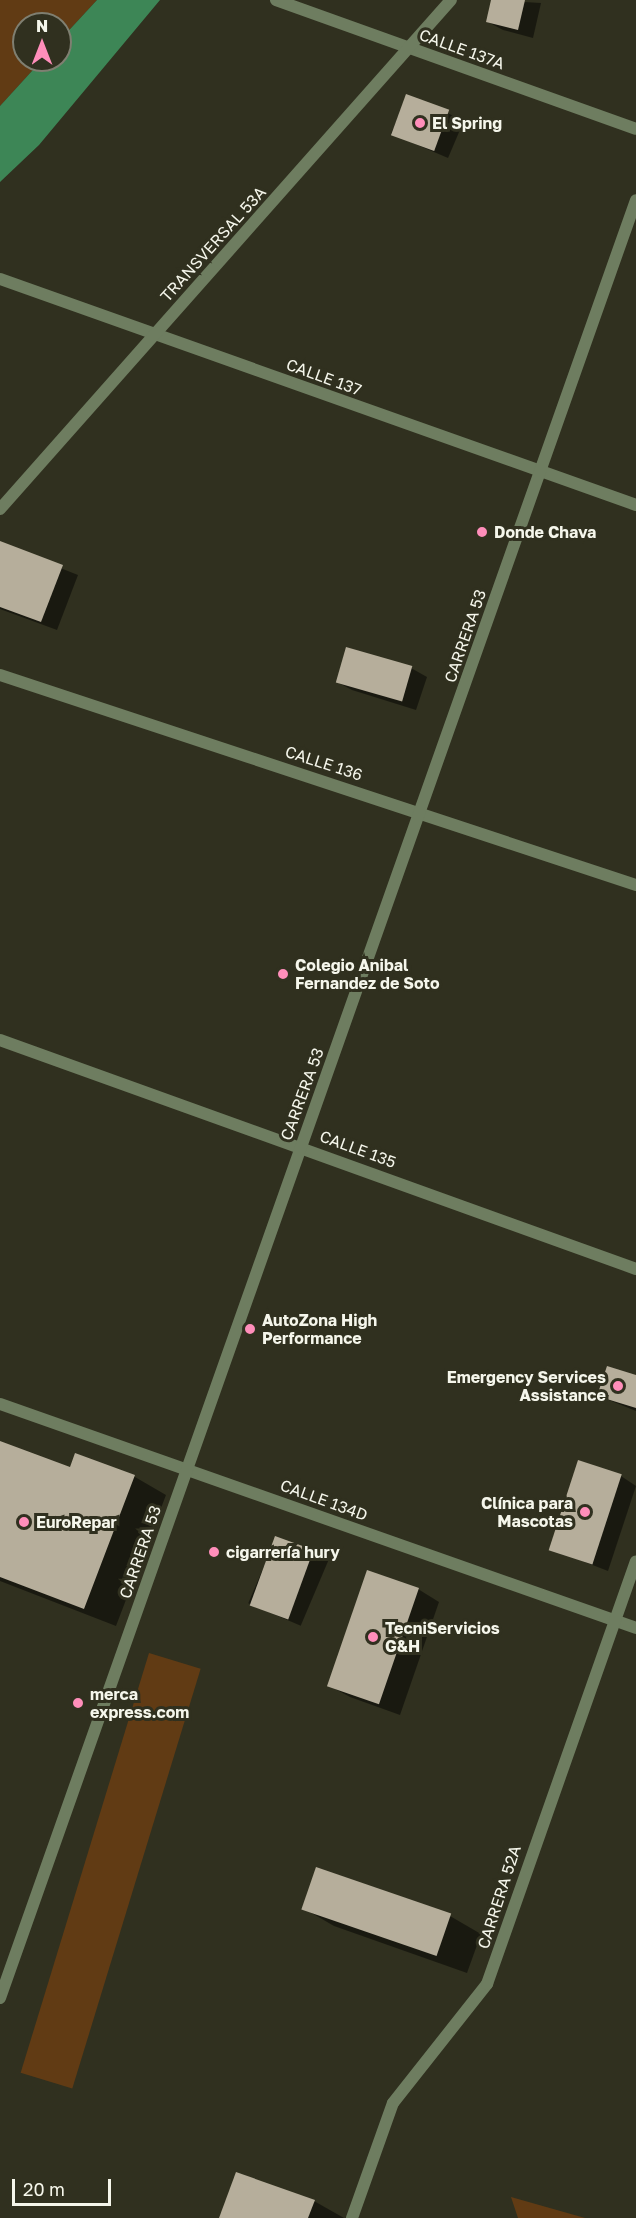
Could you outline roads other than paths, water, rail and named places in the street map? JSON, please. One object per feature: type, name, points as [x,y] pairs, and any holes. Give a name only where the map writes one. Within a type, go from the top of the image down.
[{"type":"street","name":"CALLE 137A","points":[[276,0],[636,129]]},
{"type":"street","name":"TRANSVERSAL 53A","points":[[0,509],[451,0]]},
{"type":"street","name":"CARRERA 53","points":[[0,1998],[636,200]]},
{"type":"street","name":"CALLE 137","points":[[0,279],[636,505]]},
{"type":"street","name":"CALLE 136","points":[[0,675],[636,885]]},
{"type":"street","name":"CALLE 135","points":[[0,1040],[301,1146],[636,1269]]},
{"type":"street","name":"CALLE 134D","points":[[0,1404],[636,1628]]},
{"type":"street","name":"CARRERA 52A","points":[[352,2218],[393,2103],[487,1984],[636,1561]]},
{"type":"place","name":"El Spring","points":[[420,123]]},
{"type":"place","name":"Donde Chava","points":[[482,532]]},
{"type":"place","name":"Colegio Anibal Fernandez de Soto","points":[[283,974]]},
{"type":"place","name":"AutoZona High Performance","points":[[250,1329]]},
{"type":"place","name":"Emergency Services Assistance","points":[[618,1386]]},
{"type":"place","name":"Clínica para Mascotas","points":[[585,1512]]},
{"type":"place","name":"EuroRepar","points":[[24,1522]]},
{"type":"place","name":"cigarrería hury","points":[[214,1552]]},
{"type":"place","name":"TecniServicios G&H","points":[[373,1637]]},
{"type":"place","name":"merca express.com","points":[[78,1703]]}]
